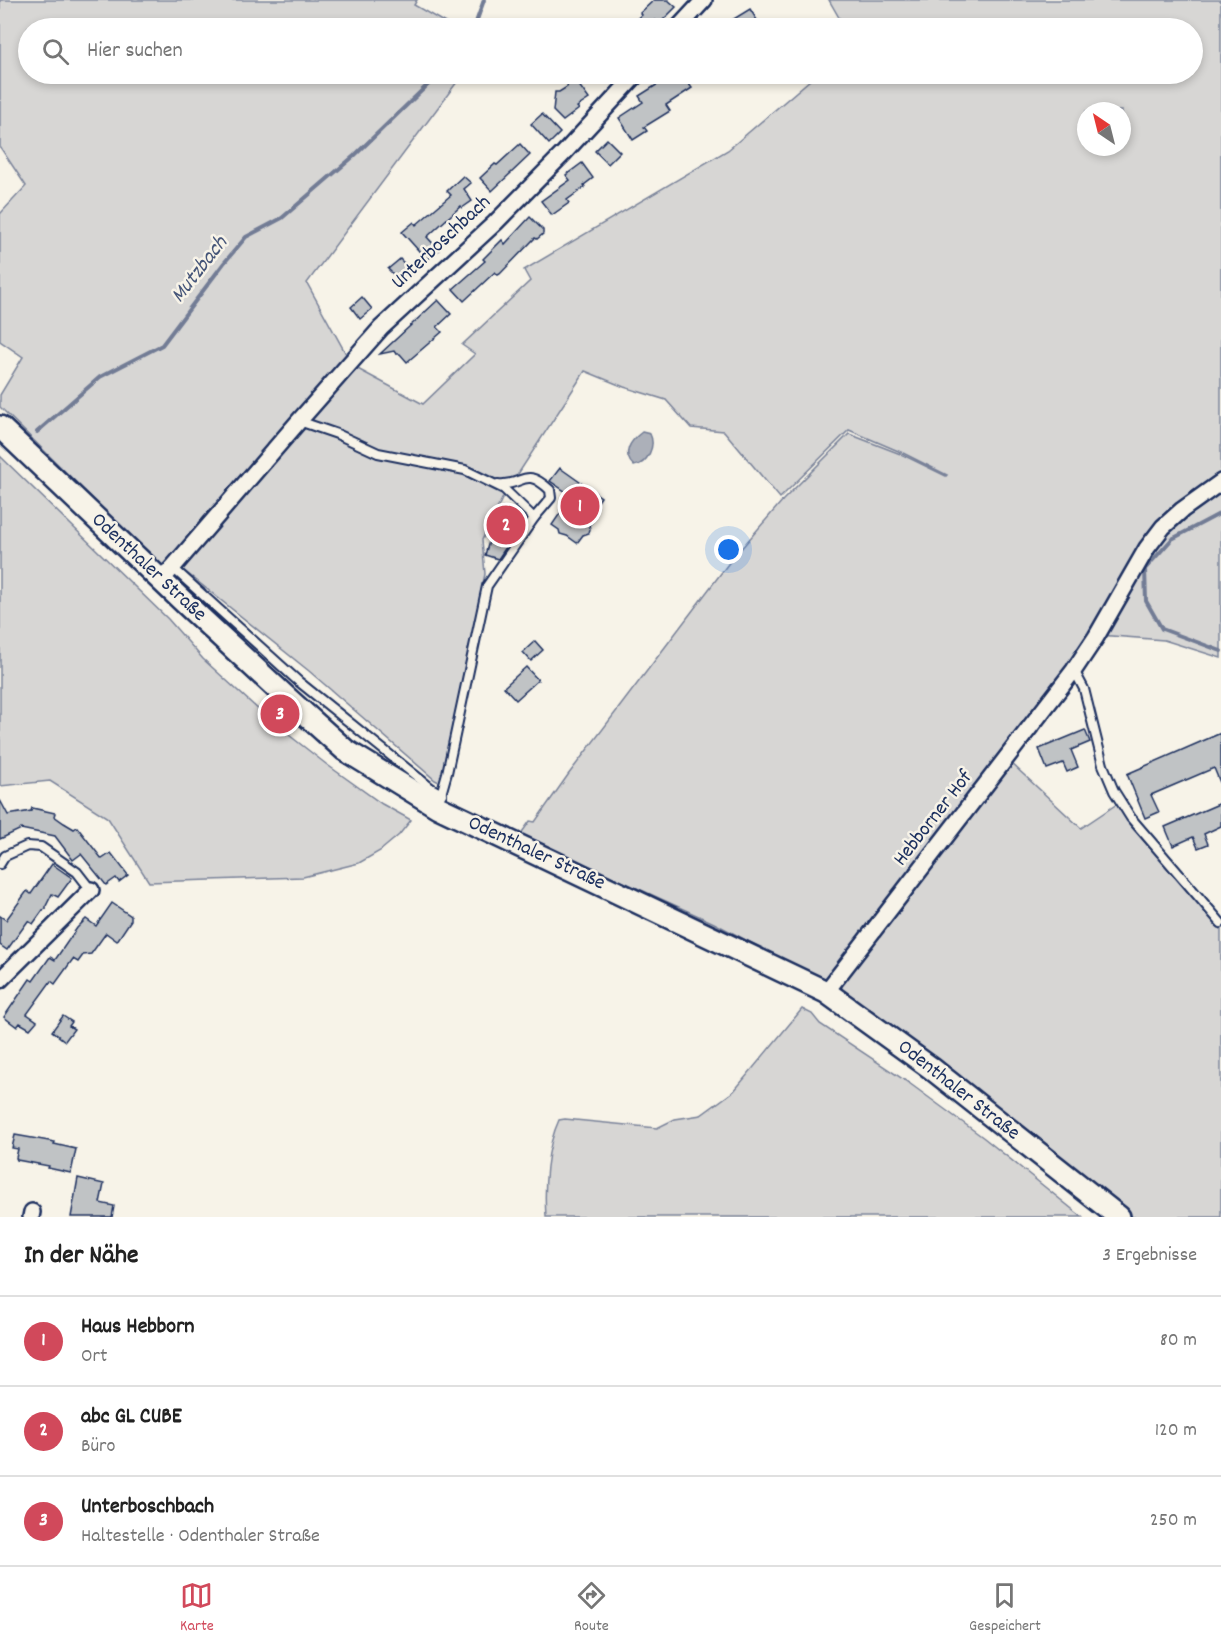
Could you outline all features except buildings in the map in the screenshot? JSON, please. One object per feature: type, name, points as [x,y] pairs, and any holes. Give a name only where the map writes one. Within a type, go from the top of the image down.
[{"type":"main road","name":"Odenthaler Straße","points":[[0,427],[167,574],[286,697],[345,750],[440,800],[826,992],[932,1068],[1119,1217]]},
{"type":"street","points":[[687,18],[704,0]]},
{"type":"street","name":"Unterboschbach","points":[[167,574],[381,328],[495,223],[628,84]]},
{"type":"street","name":"Hebborner Hof","points":[[826,992],[1074,670],[1152,541],[1163,527],[1182,510],[1221,482]]},
{"type":"street","points":[[0,980],[91,890]]},
{"type":"lane","points":[[299,420],[378,453],[465,470],[504,489],[534,518]]},
{"type":"lane","points":[[440,800],[479,632],[487,586],[534,518],[551,498],[550,490],[534,478],[526,478],[506,485],[496,484]]},
{"type":"lane","points":[[1074,670],[1084,689],[1103,765],[1114,791],[1131,818],[1221,923]]},
{"type":"lane","points":[[0,864],[5,856],[27,846],[41,847],[77,872],[91,890]]},
{"type":"shaded area","points":[[0,0],[417,0],[414,5],[437,18],[18,18],[18,84],[456,84],[307,283],[352,365],[162,575],[97,503],[0,407],[0,395],[23,357],[0,341],[0,214],[26,186],[0,147]]},
{"type":"shaded area","points":[[829,0],[1221,0],[1221,480],[1180,508],[1084,649],[831,976],[821,980],[714,923],[520,835],[530,821],[535,822],[728,564],[783,500],[849,434],[947,475],[849,430],[780,498],[724,431],[691,428],[666,400],[624,387],[585,371],[503,497],[482,540],[485,574],[441,783],[309,671],[182,569],[354,367],[423,404],[475,354],[462,345],[530,281],[524,270],[728,150],[805,84],[1203,84],[1203,18],[839,18]]},
{"type":"shaded area","points":[[642,432],[650,434],[651,448],[647,458],[634,466],[628,457],[628,452],[634,439]]},
{"type":"shaded area","points":[[0,456],[168,619],[203,659],[271,721],[382,804],[411,820],[399,835],[380,851],[359,863],[303,877],[149,882],[108,818],[50,781],[0,786]]},
{"type":"shaded area","points":[[1221,483],[1221,658],[1164,640],[1099,635],[1132,582],[1182,510]]},
{"type":"shaded area","points":[[1009,761],[1081,828],[1117,804],[1130,825],[1221,929],[1221,1217],[1128,1217],[843,994],[841,983]]},
{"type":"shaded area","points":[[802,1009],[812,1014],[820,1024],[909,1083],[984,1138],[1082,1217],[546,1217],[547,1168],[551,1143],[559,1120],[657,1128],[675,1119],[701,1115],[734,1091]]},
{"type":"waterway","name":"Mutzbach","points":[[478,18],[484,0]]},
{"type":"waterway","name":"Mutzbach","points":[[37,432],[100,377],[162,345],[246,237],[282,218],[354,156],[429,84]]},
{"type":"waterway","points":[[1221,513],[1172,539],[1145,569],[1146,601],[1162,629],[1221,651]]},
{"type":"place","name":"Haus Hebborn","points":[[580,506]]},
{"type":"place","name":"abc GL CUBE","points":[[506,525]]},
{"type":"place","name":"Unterboschbach","points":[[280,714]]}]
